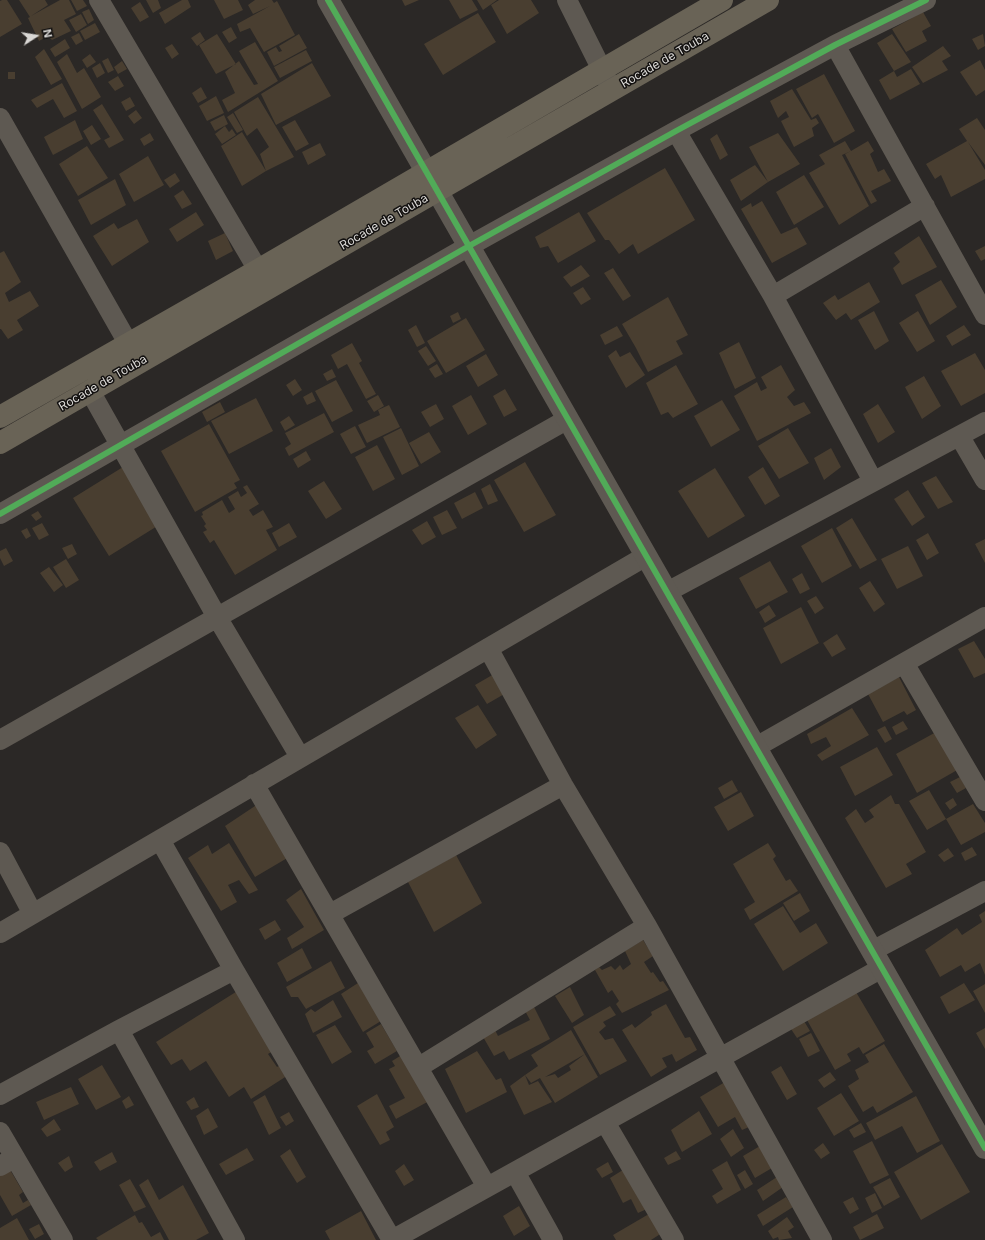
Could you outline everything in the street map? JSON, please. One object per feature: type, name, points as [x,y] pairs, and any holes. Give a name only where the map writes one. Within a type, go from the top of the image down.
[{"type":"main road","name":"Rocade de Touba","points":[[0,442],[90,391],[432,182],[602,70],[722,0]]},
{"type":"main road","name":"Rocade de Touba","points":[[0,417],[258,270],[612,90],[768,0]]},
{"type":"street","points":[[99,0],[258,270]]},
{"type":"street","points":[[328,0],[985,1148]]},
{"type":"street","points":[[567,0],[612,90]]},
{"type":"street","points":[[0,514],[120,444],[469,246],[676,131],[835,45],[926,0]]},
{"type":"street","points":[[835,45],[985,315]]},
{"type":"street","points":[[3,130],[128,343]]},
{"type":"street","points":[[676,131],[773,296],[873,481]]},
{"type":"street","points":[[773,296],[925,206]]},
{"type":"street","points":[[90,391],[217,617],[300,757]]},
{"type":"street","points":[[0,740],[568,418]]},
{"type":"street","points":[[667,592],[873,481],[960,437],[985,422]]},
{"type":"street","points":[[960,437],[985,480]]},
{"type":"street","points":[[0,933],[646,556]]},
{"type":"street","points":[[756,747],[985,617]]},
{"type":"street","points":[[488,648],[563,785],[647,926],[822,1240]]},
{"type":"street","points":[[904,663],[985,801]]},
{"type":"street","points":[[254,784],[487,1187]]},
{"type":"street","points":[[330,914],[563,785]]},
{"type":"street","points":[[160,840],[234,970],[392,1240],[721,1057],[985,891]]},
{"type":"street","points":[[0,852],[34,914]]},
{"type":"street","points":[[419,1068],[647,926]]},
{"type":"street","points":[[0,1095],[119,1030],[234,970]]},
{"type":"street","points":[[119,1030],[235,1240]]},
{"type":"street","points":[[605,1122],[674,1240]]},
{"type":"street","points":[[0,1132],[7,1162],[63,1240]]},
{"type":"street","points":[[515,1172],[553,1240]]},
{"type":"building","points":[[7,0],[22,24],[0,37],[0,1]]},
{"type":"building","points":[[19,0],[45,0],[48,5],[31,16],[60,0],[69,0],[76,14],[64,20],[71,31],[52,40],[48,36],[39,41],[28,18],[30,17]]},
{"type":"building","points":[[71,0],[83,0],[87,6],[77,11]]},
{"type":"building","points":[[146,0],[158,0],[161,8],[153,13]]},
{"type":"building","points":[[182,0],[188,0],[191,7],[165,24],[159,13]]},
{"type":"building","points":[[214,0],[238,0],[243,10],[224,19]]},
{"type":"building","points":[[255,0],[272,0],[274,3],[277,1],[295,35],[264,52],[250,28],[240,32],[237,24],[270,6],[253,14],[248,5]]},
{"type":"building","points":[[402,0],[419,0],[405,6]]},
{"type":"building","points":[[449,0],[472,0],[478,10],[460,19]]},
{"type":"building","points":[[477,0],[497,0],[483,10]]},
{"type":"building","points":[[499,0],[531,0],[539,13],[507,34],[491,5]]},
{"type":"building","points":[[140,2],[149,17],[140,22],[131,8]]},
{"type":"building","points":[[89,9],[94,20],[88,24],[82,12]]},
{"type":"building","points":[[923,12],[931,26],[922,31],[927,41],[906,52],[892,29]]},
{"type":"building","points":[[478,13],[496,42],[443,75],[424,44]]},
{"type":"building","points":[[81,14],[87,25],[76,32],[69,20]]},
{"type":"building","points":[[95,23],[100,32],[85,40],[80,31]]},
{"type":"building","points":[[231,27],[237,38],[229,43],[222,32]]},
{"type":"building","points":[[200,32],[205,40],[197,46],[191,38]]},
{"type":"building","points":[[79,33],[83,41],[76,45],[71,37]]},
{"type":"building","points":[[217,34],[236,64],[216,74],[199,45]]},
{"type":"building","points":[[299,34],[307,48],[274,66],[267,52],[276,47],[279,52],[282,51],[279,46]]},
{"type":"building","points":[[892,34],[911,62],[894,71],[877,43]]},
{"type":"building","points":[[983,34],[985,46],[978,50],[972,39]]},
{"type":"building","points":[[65,39],[70,48],[55,57],[50,49]]},
{"type":"building","points":[[255,42],[278,81],[228,112],[222,100],[235,93],[225,72],[239,61],[254,85],[258,84],[239,51]]},
{"type":"building","points":[[172,44],[179,54],[172,59],[165,48]]},
{"type":"building","points":[[943,46],[951,56],[942,61],[948,70],[923,83],[912,67]]},
{"type":"building","points":[[44,49],[62,79],[51,85],[35,57]]},
{"type":"building","points":[[306,50],[312,61],[280,78],[274,67]]},
{"type":"building","points":[[67,54],[77,73],[84,68],[101,97],[82,109],[57,62]]},
{"type":"building","points":[[90,54],[96,62],[87,68],[82,60]]},
{"type":"building","points":[[108,58],[114,70],[108,73],[102,61]]},
{"type":"building","points":[[980,60],[985,70],[985,90],[976,96],[960,72]]},
{"type":"building","points":[[122,61],[127,69],[118,74],[114,67]]},
{"type":"building","points":[[100,63],[105,73],[97,78],[92,68]]},
{"type":"building","points":[[312,63],[331,96],[276,125],[261,94]]},
{"type":"building","points":[[911,69],[920,84],[890,100],[879,80],[894,71],[897,77]]},
{"type":"building","points":[[8,72],[15,72],[15,79],[8,79]]},
{"type":"building","points":[[824,74],[855,131],[834,143],[818,114],[812,118],[796,89]]},
{"type":"building","points":[[118,76],[124,86],[115,91],[108,82]]},
{"type":"building","points":[[62,83],[77,111],[64,118],[53,99],[37,108],[31,100]]},
{"type":"building","points":[[201,87],[207,98],[198,103],[192,93]]},
{"type":"building","points":[[792,89],[811,120],[816,118],[819,123],[812,128],[814,136],[794,147],[781,121],[789,117],[786,111],[778,118],[770,101]]},
{"type":"building","points":[[216,96],[224,113],[207,121],[199,106]]},
{"type":"building","points":[[130,97],[135,106],[126,111],[121,102]]},
{"type":"building","points":[[258,97],[294,157],[266,171],[260,154],[269,147],[257,128],[247,136],[234,112]]},
{"type":"building","points":[[102,104],[124,140],[109,148],[104,140],[110,137],[93,110]]},
{"type":"building","points":[[136,110],[142,118],[134,124],[128,116]]},
{"type":"building","points":[[233,113],[243,130],[237,133],[227,117]]},
{"type":"building","points":[[224,115],[228,124],[215,131],[210,122]]},
{"type":"building","points":[[977,118],[985,130],[985,165],[968,142],[985,170],[985,179],[951,197],[941,175],[935,179],[926,164],[967,141],[959,129]]},
{"type":"building","points":[[75,120],[83,139],[53,155],[44,137]]},
{"type":"building","points":[[295,120],[309,144],[296,151],[282,127]]},
{"type":"building","points":[[92,125],[101,139],[91,145],[83,131]]},
{"type":"building","points":[[225,126],[229,132],[232,129],[236,135],[222,144],[215,134]]},
{"type":"building","points":[[242,132],[266,171],[242,186],[221,146]]},
{"type":"building","points":[[150,133],[154,140],[144,146],[140,139]]},
{"type":"building","points":[[778,133],[800,164],[768,182],[749,147]]},
{"type":"building","points":[[717,134],[728,155],[720,160],[710,139]]},
{"type":"building","points":[[845,141],[851,151],[842,155],[869,206],[839,225],[809,173],[825,164],[819,155]]},
{"type":"building","points":[[868,141],[874,151],[870,154],[878,172],[884,169],[891,181],[871,191],[877,201],[871,204],[845,154]]},
{"type":"building","points":[[320,143],[326,155],[308,165],[302,152]]},
{"type":"building","points":[[87,146],[108,178],[78,196],[59,164]]},
{"type":"building","points":[[148,156],[164,185],[134,202],[119,174]]},
{"type":"building","points":[[755,165],[768,182],[741,201],[730,180]]},
{"type":"building","points":[[665,168],[695,220],[638,254],[633,244],[619,254],[609,240],[605,240],[587,213]]},
{"type":"building","points":[[175,173],[180,181],[170,188],[164,180]]},
{"type":"building","points":[[804,175],[824,207],[794,225],[776,192]]},
{"type":"building","points":[[115,179],[126,205],[91,225],[78,200]]},
{"type":"building","points":[[183,190],[192,204],[182,209],[174,196]]},
{"type":"building","points":[[762,201],[781,234],[797,227],[807,244],[772,263],[741,209],[751,203],[752,207]]},
{"type":"building","points":[[196,212],[204,225],[177,242],[169,229]]},
{"type":"building","points":[[579,212],[596,241],[558,263],[548,246],[540,248],[535,237]]},
{"type":"building","points":[[137,219],[149,242],[112,266],[93,236],[114,223],[118,229]]},
{"type":"building","points":[[225,233],[233,251],[216,260],[208,241]]},
{"type":"building","points":[[919,236],[937,267],[902,285],[893,268],[900,262],[894,253]]},
{"type":"building","points":[[985,246],[985,259],[981,261],[975,251]]},
{"type":"building","points":[[4,251],[21,282],[5,293],[9,302],[30,291],[39,306],[17,320],[23,330],[8,339],[0,329],[0,253]]},
{"type":"building","points":[[581,265],[590,276],[571,287],[563,277]]},
{"type":"building","points":[[613,268],[631,296],[623,301],[604,273]]},
{"type":"building","points":[[941,280],[957,307],[930,325],[915,295]]},
{"type":"building","points":[[869,282],[880,302],[851,320],[846,313],[836,320],[823,303],[835,295],[838,300]]},
{"type":"building","points":[[583,287],[591,299],[581,305],[573,293]]},
{"type":"building","points":[[668,297],[688,335],[676,341],[683,354],[648,372],[622,324]]},
{"type":"building","points":[[874,311],[889,341],[875,350],[858,320]]},
{"type":"building","points":[[918,311],[935,341],[917,352],[899,323]]},
{"type":"building","points":[[458,312],[461,319],[453,323],[450,316]]},
{"type":"building","points":[[466,318],[485,350],[446,373],[427,341]]},
{"type":"building","points":[[416,325],[425,343],[417,347],[408,330]]},
{"type":"building","points":[[964,325],[971,335],[952,346],[946,336]]},
{"type":"building","points":[[617,326],[623,336],[605,345],[600,335]]},
{"type":"building","points":[[739,342],[756,378],[735,389],[719,353]]},
{"type":"building","points":[[352,343],[362,361],[359,363],[376,394],[366,399],[347,364],[338,369],[331,355]]},
{"type":"building","points":[[426,346],[436,361],[428,366],[418,351]]},
{"type":"building","points":[[616,350],[620,357],[630,352],[645,375],[626,388],[608,356]]},
{"type":"building","points":[[975,353],[985,370],[985,393],[961,406],[941,371]]},
{"type":"building","points":[[486,354],[498,375],[478,387],[466,366]]},
{"type":"building","points":[[437,364],[443,374],[435,378],[429,369]]},
{"type":"building","points":[[676,365],[698,404],[673,418],[668,412],[661,415],[646,383]]},
{"type":"building","points":[[781,365],[795,390],[787,397],[794,406],[804,402],[811,413],[757,441],[734,396],[757,382],[761,391],[767,388],[761,377]]},
{"type":"building","points":[[332,369],[336,377],[327,381],[323,374]]},
{"type":"building","points":[[924,376],[941,406],[922,419],[905,387]]},
{"type":"building","points":[[295,379],[302,390],[293,396],[286,385]]},
{"type":"building","points":[[336,380],[353,411],[332,422],[315,391]]},
{"type":"building","points":[[505,389],[517,410],[504,417],[493,396]]},
{"type":"building","points":[[312,392],[316,401],[307,405],[303,397]]},
{"type":"building","points":[[378,395],[384,406],[374,412],[367,401]]},
{"type":"building","points":[[471,395],[487,424],[468,435],[452,406]]},
{"type":"building","points":[[256,398],[273,431],[229,454],[211,421]]},
{"type":"building","points":[[722,400],[740,430],[711,447],[694,416]]},
{"type":"building","points":[[220,402],[225,412],[207,422],[202,412]]},
{"type":"building","points":[[436,404],[444,419],[430,427],[421,412]]},
{"type":"building","points":[[878,404],[895,432],[878,443],[863,414]]},
{"type":"building","points":[[389,405],[400,427],[367,443],[358,425],[380,415],[378,410]]},
{"type":"building","points":[[324,413],[334,432],[289,456],[285,448],[291,444],[285,433]]},
{"type":"building","points":[[289,416],[295,425],[285,431],[280,422]]},
{"type":"building","points":[[209,424],[240,480],[234,483],[237,488],[195,512],[161,451]]},
{"type":"building","points":[[355,426],[366,447],[351,454],[340,434]]},
{"type":"building","points":[[401,428],[419,466],[402,475],[383,437]]},
{"type":"building","points":[[788,428],[809,463],[779,479],[758,446]]},
{"type":"building","points":[[429,432],[441,452],[421,464],[409,443]]},
{"type":"building","points":[[377,445],[395,479],[373,491],[355,457]]},
{"type":"building","points":[[831,448],[841,467],[824,480],[814,458]]},
{"type":"building","points":[[306,451],[311,460],[298,468],[293,459]]},
{"type":"building","points":[[525,462],[556,515],[524,532],[494,480]]},
{"type":"building","points":[[123,467],[159,525],[109,556],[73,498]]},
{"type":"building","points":[[763,467],[780,496],[765,505],[748,477]]},
{"type":"building","points":[[715,468],[745,516],[708,538],[678,491]]},
{"type":"building","points":[[936,476],[953,502],[938,509],[922,483]]},
{"type":"building","points":[[324,481],[342,509],[326,519],[308,491]]},
{"type":"building","points":[[490,484],[498,501],[488,505],[481,489]]},
{"type":"building","points":[[247,485],[259,504],[249,510],[253,516],[263,510],[273,527],[266,530],[277,550],[235,575],[214,540],[210,543],[203,532],[207,530],[204,526],[206,524],[201,516],[203,515],[202,512],[222,500],[229,513],[235,509],[228,497],[238,491],[241,497],[247,493],[243,487]]},
{"type":"building","points":[[908,490],[925,517],[912,526],[894,499]]},
{"type":"building","points":[[475,492],[483,508],[462,519],[454,503]]},
{"type":"building","points":[[447,510],[457,528],[442,535],[433,517]]},
{"type":"building","points":[[38,511],[42,517],[36,521],[31,515]]},
{"type":"building","points":[[852,518],[877,560],[860,569],[836,528]]},
{"type":"building","points":[[427,521],[436,537],[422,545],[412,530]]},
{"type":"building","points":[[42,523],[49,535],[39,540],[32,528]]},
{"type":"building","points":[[289,523],[297,537],[279,547],[272,533]]},
{"type":"building","points":[[27,528],[31,536],[26,539],[21,531]]},
{"type":"building","points":[[832,528],[852,566],[822,583],[801,546]]},
{"type":"building","points":[[928,533],[939,553],[927,560],[916,540]]},
{"type":"building","points":[[985,539],[985,563],[975,544]]},
{"type":"building","points":[[72,544],[77,554],[68,559],[62,548]]},
{"type":"building","points":[[908,546],[923,576],[897,589],[881,559]]},
{"type":"building","points":[[6,548],[13,561],[4,566],[0,558],[0,551]]},
{"type":"building","points":[[66,559],[79,580],[66,588],[53,567]]},
{"type":"building","points":[[770,561],[788,592],[756,609],[739,578]]},
{"type":"building","points":[[49,567],[63,585],[54,592],[40,573]]},
{"type":"building","points":[[802,573],[810,589],[800,594],[792,579]]},
{"type":"building","points":[[870,581],[885,604],[874,612],[859,588]]},
{"type":"building","points":[[816,596],[824,608],[815,614],[807,601]]},
{"type":"building","points":[[769,605],[776,616],[765,623],[759,612]]},
{"type":"building","points":[[801,607],[819,643],[781,664],[763,628]]},
{"type":"building","points":[[837,634],[846,649],[832,657],[823,643]]},
{"type":"building","points":[[974,641],[985,659],[985,673],[974,678],[958,649]]},
{"type":"building","points":[[494,674],[506,693],[487,704],[475,685]]},
{"type":"building","points":[[899,677],[916,710],[907,715],[904,711],[883,722],[868,694]]},
{"type":"building","points":[[478,705],[497,735],[476,749],[455,718]]},
{"type":"building","points":[[852,708],[869,735],[822,761],[817,755],[831,746],[826,737],[811,744],[807,734]]},
{"type":"building","points":[[903,721],[908,729],[896,735],[892,727]]},
{"type":"building","points":[[885,726],[892,739],[885,743],[877,730]]},
{"type":"building","points":[[938,731],[959,769],[917,793],[896,754]]},
{"type":"building","points":[[877,747],[893,775],[855,796],[840,767]]},
{"type":"building","points":[[960,777],[966,788],[957,793],[950,782]]},
{"type":"building","points":[[732,780],[738,791],[724,799],[718,788]]},
{"type":"building","points":[[929,790],[946,819],[927,830],[909,801]]},
{"type":"building","points":[[741,792],[754,816],[728,831],[714,807]]},
{"type":"building","points":[[891,795],[895,804],[899,804],[926,852],[906,864],[912,874],[886,888],[845,818],[856,809],[865,823],[874,817],[869,810]]},
{"type":"building","points":[[953,798],[957,805],[950,810],[945,803]]},
{"type":"building","points":[[258,804],[289,857],[255,877],[225,826]]},
{"type":"building","points":[[973,804],[985,823],[985,832],[961,845],[946,819]]},
{"type":"building","points":[[229,843],[258,890],[249,894],[239,880],[228,885],[237,902],[221,911],[188,858],[208,845],[212,854]]},
{"type":"building","points":[[768,843],[776,856],[773,859],[786,881],[790,879],[798,891],[750,920],[744,909],[755,902],[733,864]]},
{"type":"building","points":[[972,847],[977,855],[965,861],[961,853]]},
{"type":"building","points":[[948,848],[954,856],[944,862],[938,855]]},
{"type":"building","points":[[456,855],[482,903],[434,932],[408,882]]},
{"type":"building","points":[[301,889],[324,930],[292,949],[287,938],[304,927],[286,900]]},
{"type":"building","points":[[800,893],[810,911],[794,921],[783,903]]},
{"type":"building","points":[[783,906],[800,933],[816,923],[828,943],[783,971],[754,924]]},
{"type":"building","points":[[985,911],[985,975],[980,963],[965,972],[961,965],[940,977],[925,950],[957,928],[962,935],[982,922],[979,915]]},
{"type":"building","points":[[275,920],[281,930],[265,940],[259,929]]},
{"type":"building","points":[[643,940],[653,956],[644,962],[651,973],[653,972],[660,982],[663,981],[669,990],[622,1013],[616,1004],[619,1001],[612,990],[608,993],[595,970],[599,967],[602,970],[611,966],[615,970],[620,965],[623,970],[631,964],[625,951]]},
{"type":"building","points":[[302,948],[312,968],[287,982],[277,963]]},
{"type":"building","points":[[331,961],[345,988],[306,1009],[298,997],[291,997],[286,987]]},
{"type":"building","points":[[358,983],[381,1021],[363,1032],[341,994]]},
{"type":"building","points":[[964,983],[975,1000],[949,1014],[940,997]]},
{"type":"building","points":[[985,984],[985,1013],[973,991]]},
{"type":"building","points":[[570,987],[584,1015],[572,1023],[555,996]]},
{"type":"building","points":[[239,990],[276,1049],[268,1054],[277,1067],[287,1061],[293,1072],[251,1099],[244,1087],[229,1097],[206,1061],[190,1071],[182,1059],[171,1065],[156,1042]]},
{"type":"building","points":[[856,992],[885,1041],[863,1054],[859,1047],[847,1054],[851,1061],[835,1070],[807,1020]]},
{"type":"building","points":[[333,1000],[342,1017],[313,1033],[305,1014],[311,1009],[315,1012]]},
{"type":"building","points":[[666,1004],[685,1038],[690,1037],[697,1050],[676,1062],[672,1054],[662,1058],[667,1067],[651,1077],[622,1030],[632,1024],[635,1028],[652,1015],[651,1012]]},
{"type":"building","points":[[533,1005],[550,1039],[509,1060],[504,1051],[494,1056],[482,1035],[494,1028],[498,1036],[530,1020],[524,1009]]},
{"type":"building","points":[[610,1006],[616,1015],[603,1022],[606,1026],[599,1032],[605,1040],[613,1038],[627,1061],[600,1075],[573,1027]]},
{"type":"building","points":[[804,1021],[810,1031],[797,1038],[791,1029]]},
{"type":"building","points":[[381,1024],[397,1051],[375,1064],[367,1051],[374,1047],[366,1033]]},
{"type":"building","points":[[335,1025],[352,1052],[332,1064],[316,1035]]},
{"type":"building","points":[[985,1028],[985,1049],[976,1033]]},
{"type":"building","points":[[571,1030],[585,1054],[598,1077],[555,1103],[540,1078],[531,1083],[525,1075],[538,1066],[531,1055]],"holes":[[[585,1054],[569,1066],[571,1070],[558,1078],[555,1074],[545,1077]]]},
{"type":"building","points":[[811,1033],[820,1051],[808,1057],[799,1039]]},
{"type":"building","points":[[884,1044],[913,1092],[877,1113],[873,1106],[863,1112],[848,1086],[859,1079],[855,1070],[869,1062],[865,1055]]},
{"type":"building","points":[[477,1051],[496,1080],[501,1078],[507,1092],[466,1113],[445,1069]]},
{"type":"building","points":[[405,1053],[431,1100],[396,1119],[389,1106],[405,1098],[389,1069],[395,1066],[392,1061]]},
{"type":"building","points":[[102,1065],[121,1097],[96,1110],[78,1079]]},
{"type":"building","points":[[781,1066],[797,1094],[787,1100],[771,1072]]},
{"type":"building","points":[[830,1072],[836,1080],[824,1088],[818,1080]]},
{"type":"building","points":[[525,1075],[529,1085],[538,1081],[552,1102],[524,1115],[510,1086]]},
{"type":"building","points":[[725,1082],[749,1127],[742,1130],[735,1117],[718,1127],[700,1097]]},
{"type":"building","points":[[71,1087],[79,1104],[44,1120],[36,1102]]},
{"type":"building","points":[[841,1093],[859,1121],[834,1136],[817,1108]]},
{"type":"building","points":[[377,1094],[394,1127],[386,1132],[390,1140],[380,1145],[357,1106]]},
{"type":"building","points":[[265,1095],[281,1128],[269,1135],[253,1102]]},
{"type":"building","points":[[129,1096],[134,1105],[126,1109],[122,1101]]},
{"type":"building","points":[[916,1096],[940,1141],[917,1153],[902,1126],[875,1140],[866,1123]]},
{"type":"building","points":[[194,1097],[199,1107],[191,1110],[186,1102]]},
{"type":"building","points":[[208,1108],[218,1127],[204,1135],[196,1116]]},
{"type":"building","points":[[699,1111],[712,1134],[682,1152],[671,1130]]},
{"type":"building","points":[[289,1112],[294,1121],[286,1126],[280,1117]]},
{"type":"building","points":[[54,1119],[61,1130],[47,1137],[41,1129]]},
{"type":"building","points":[[861,1123],[866,1132],[854,1138],[849,1130]]},
{"type":"building","points":[[733,1129],[744,1148],[731,1157],[720,1139]]},
{"type":"building","points":[[872,1141],[889,1175],[870,1184],[853,1151]]},
{"type":"building","points":[[823,1143],[830,1153],[821,1159],[814,1150]]},
{"type":"building","points":[[942,1144],[970,1192],[921,1220],[894,1172]]},
{"type":"building","points":[[760,1146],[772,1168],[755,1178],[743,1156]]},
{"type":"building","points":[[247,1148],[254,1160],[226,1175],[219,1164]]},
{"type":"building","points":[[290,1149],[306,1177],[297,1183],[280,1156]]},
{"type":"building","points":[[676,1151],[681,1159],[668,1165],[664,1158]]},
{"type":"building","points":[[112,1152],[117,1162],[100,1171],[94,1162]]},
{"type":"building","points":[[69,1156],[73,1167],[65,1172],[58,1163]]},
{"type":"building","points":[[727,1161],[741,1190],[717,1204],[712,1196],[723,1189],[712,1170]]},
{"type":"building","points":[[608,1162],[613,1172],[602,1178],[596,1169]]},
{"type":"building","points":[[404,1164],[414,1180],[404,1186],[395,1171]]},
{"type":"building","points":[[9,1168],[23,1192],[19,1195],[23,1203],[28,1200],[31,1205],[12,1216],[0,1195],[0,1173]]},
{"type":"building","points":[[626,1168],[649,1208],[638,1213],[631,1199],[623,1203],[610,1178]]},
{"type":"building","points":[[745,1170],[753,1184],[745,1189],[737,1175]]},
{"type":"building","points":[[777,1177],[783,1187],[763,1201],[757,1190]]},
{"type":"building","points":[[890,1178],[900,1197],[884,1206],[873,1187]]},
{"type":"building","points":[[130,1179],[146,1207],[134,1212],[119,1185]]},
{"type":"building","points":[[148,1179],[159,1200],[183,1185],[209,1233],[196,1240],[169,1240],[139,1185]]},
{"type":"building","points":[[875,1193],[882,1208],[872,1213],[865,1198]]},
{"type":"building","points":[[786,1197],[793,1207],[763,1226],[757,1215]]},
{"type":"building","points":[[853,1197],[859,1209],[850,1214],[843,1202]]},
{"type":"building","points":[[519,1206],[530,1226],[514,1236],[503,1216]]},
{"type":"building","points":[[361,1211],[376,1240],[330,1240],[325,1231]]},
{"type":"building","points":[[654,1211],[665,1231],[651,1240],[616,1240],[613,1235]]},
{"type":"building","points":[[877,1214],[884,1228],[860,1240],[853,1227]]},
{"type":"building","points":[[135,1215],[139,1223],[142,1222],[151,1237],[160,1232],[164,1240],[98,1240],[96,1238]]},
{"type":"building","points":[[787,1217],[794,1227],[788,1231],[792,1238],[779,1240],[778,1237],[773,1239],[768,1231]]},
{"type":"building","points":[[17,1218],[29,1240],[0,1240],[0,1228]]},
{"type":"building","points":[[39,1224],[44,1234],[35,1239],[29,1229]]},
{"type":"cycle path","points":[[328,0],[985,1148]]},
{"type":"cycle path","points":[[0,514],[469,246],[676,131],[835,45],[926,0]]}]
